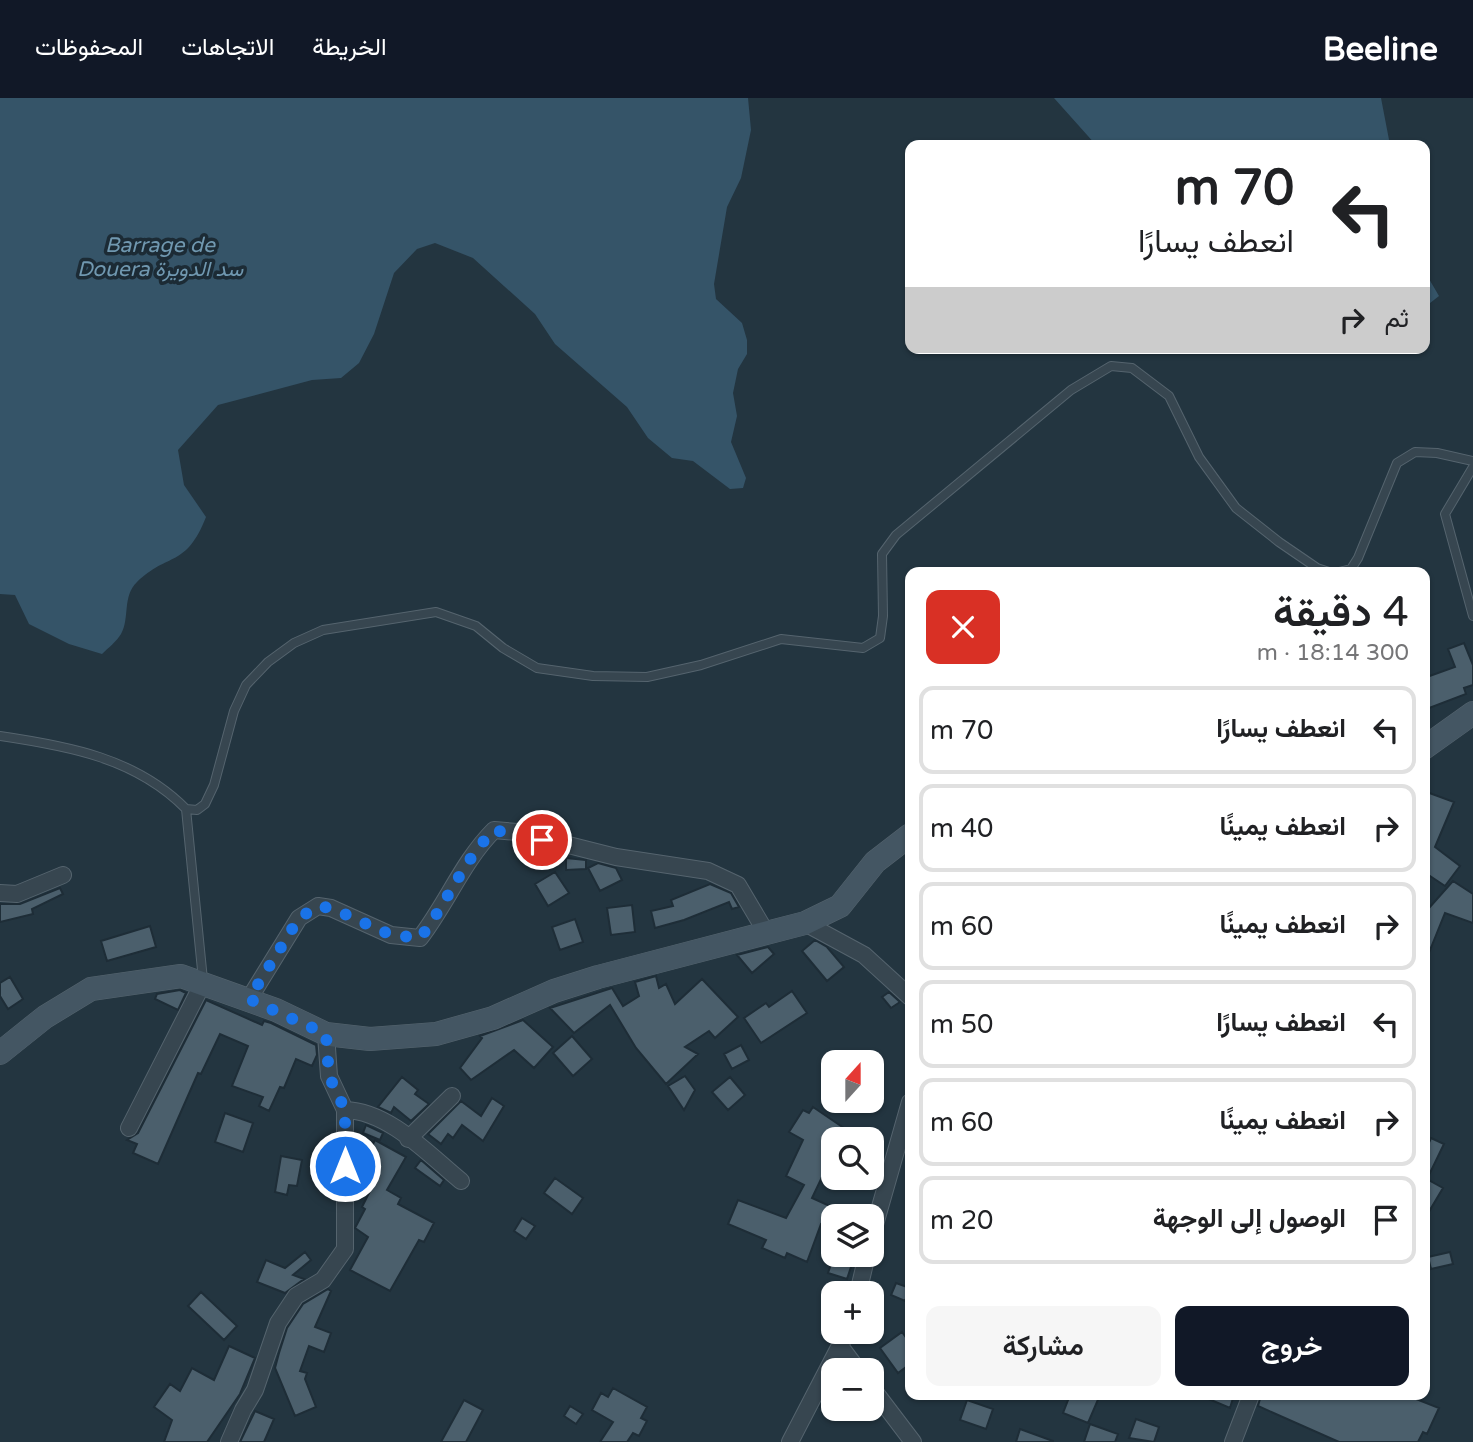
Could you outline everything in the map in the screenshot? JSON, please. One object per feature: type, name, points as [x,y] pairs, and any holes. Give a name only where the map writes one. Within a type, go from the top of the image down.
[{"type":"street","points":[[1430,744],[1473,713]]},
{"type":"street","points":[[249,999],[299,918],[318,906],[331,908],[391,935],[420,938],[434,920],[477,847],[494,830],[517,832],[616,857],[708,871],[738,885],[767,934]]},
{"type":"street","points":[[0,1054],[45,1017],[91,989],[181,976],[249,999],[326,1034],[370,1039],[436,1034],[493,1018],[598,977],[805,923],[840,906],[875,862],[905,839]]},
{"type":"street","points":[[0,893],[17,894],[64,875]]},
{"type":"street","points":[[805,923],[864,955],[905,992]]},
{"type":"street","points":[[129,1128],[204,984]]},
{"type":"street","points":[[229,1442],[243,1410],[256,1391],[278,1322],[296,1296],[323,1280],[345,1249],[345,1110],[329,1076],[326,1034]]},
{"type":"street","points":[[408,1139],[452,1096]]},
{"type":"street","points":[[345,1110],[357,1111],[379,1119],[461,1181]]},
{"type":"street","points":[[881,1204],[905,1120]]},
{"type":"street","points":[[790,1442],[841,1344]]},
{"type":"street","points":[[1233,1442],[1249,1400]]},
{"type":"street","points":[[884,1404],[913,1442]]},
{"type":"lane","points":[[186,809],[197,810],[205,804],[214,785],[234,711],[246,685],[268,662],[294,643],[323,630],[436,612],[476,626],[503,648],[537,668],[593,676],[647,677],[701,664],[781,639],[863,648],[880,638],[883,617],[882,554],[896,535],[1071,390],[1111,366],[1132,368],[1169,396],[1199,457],[1236,508],[1316,567]]},
{"type":"lane","points":[[1352,567],[1397,463],[1415,452],[1437,453],[1473,461]]},
{"type":"lane","points":[[1473,467],[1445,514],[1473,616]]},
{"type":"lane","points":[[0,736],[74,747],[123,765],[166,788],[186,809],[204,984]]},
{"type":"water","name":"Barrage de Douera سد الدويرة","points":[[0,98],[748,98],[751,130],[741,178],[727,207],[714,284],[716,299],[742,323],[747,340],[747,354],[738,369],[733,393],[737,416],[731,442],[746,478],[743,488],[730,489],[693,461],[672,458],[648,438],[627,407],[555,344],[535,314],[473,258],[435,243],[417,249],[394,273],[374,334],[359,363],[341,378],[312,380],[218,405],[178,450],[184,485],[206,517],[199,533],[184,552],[158,566],[132,588],[124,628],[110,647],[102,654],[69,644],[29,624],[15,595],[0,594]]},
{"type":"water","points":[[1054,98],[1381,98],[1389,140],[1092,140]]},
{"type":"water","points":[[1430,281],[1439,296],[1430,303]]},
{"type":"building","points":[[1464,643],[1473,665],[1473,685],[1464,688],[1466,694],[1430,708],[1430,676],[1455,667],[1448,649]]},
{"type":"building","points":[[1430,793],[1454,802],[1435,847],[1460,866],[1445,886],[1430,876]]},
{"type":"building","points":[[566,858],[586,860],[586,869],[566,870]]},
{"type":"building","points":[[598,863],[616,868],[622,880],[600,891],[588,868]]},
{"type":"building","points":[[555,872],[569,893],[548,906],[535,884]]},
{"type":"building","points":[[1453,881],[1473,894],[1473,923],[1445,913],[1430,950],[1430,907]]},
{"type":"building","points":[[710,884],[731,893],[739,907],[732,909],[729,902],[655,928],[651,911],[673,906],[671,900]]},
{"type":"building","points":[[60,888],[63,894],[32,909],[33,914],[0,922],[0,904],[20,904]]},
{"type":"building","points":[[632,905],[635,932],[611,935],[607,908]]},
{"type":"building","points":[[575,919],[583,942],[560,950],[552,927]]},
{"type":"building","points":[[150,926],[156,947],[107,961],[101,941]]},
{"type":"building","points":[[815,940],[827,947],[844,967],[827,981],[802,951]]},
{"type":"building","points":[[768,947],[774,954],[752,973],[737,955]]},
{"type":"building","points":[[656,976],[659,988],[666,984],[675,1004],[702,979],[738,1017],[715,1038],[709,1031],[685,1047],[698,1054],[666,1084],[636,1048],[610,1005],[574,1033],[550,1008],[612,988],[623,1006],[639,996],[635,982]]},
{"type":"building","points":[[10,977],[23,999],[8,1009],[0,996],[0,983]]},
{"type":"building","points":[[180,990],[186,993],[178,1010],[155,999],[157,994]]},
{"type":"building","points":[[792,991],[807,1013],[761,1043],[744,1018],[766,1003],[769,1007]]},
{"type":"building","points":[[889,992],[900,1002],[891,1008],[882,997]]},
{"type":"building","points":[[206,1000],[262,1025],[264,1021],[271,1023],[316,1045],[317,1055],[312,1066],[296,1059],[284,1088],[280,1087],[269,1111],[259,1106],[263,1097],[232,1086],[248,1046],[220,1034],[201,1074],[198,1073],[158,1164],[133,1153],[137,1144],[127,1140],[138,1133]]},
{"type":"building","points":[[523,1020],[553,1047],[534,1068],[514,1050],[471,1080],[460,1068],[482,1038],[480,1036]]},
{"type":"building","points":[[572,1036],[592,1059],[573,1076],[553,1053]]},
{"type":"building","points":[[741,1045],[749,1060],[732,1069],[724,1054]]},
{"type":"building","points":[[685,1076],[695,1090],[684,1110],[668,1086]]},
{"type":"building","points":[[402,1077],[418,1090],[415,1094],[429,1104],[411,1121],[394,1107],[391,1113],[378,1107]]},
{"type":"building","points":[[730,1077],[745,1095],[728,1110],[712,1092]]},
{"type":"building","points":[[492,1098],[504,1106],[483,1141],[462,1125],[453,1138],[448,1134],[441,1144],[428,1134],[461,1101],[481,1116]]},
{"type":"building","points":[[813,1107],[842,1127],[821,1127],[821,1179],[812,1198],[825,1204],[821,1204],[821,1224],[807,1262],[787,1253],[785,1258],[762,1248],[766,1240],[728,1224],[738,1200],[786,1218],[804,1185],[786,1176],[803,1140],[789,1132],[803,1110],[809,1113]]},
{"type":"building","points":[[225,1113],[253,1123],[243,1152],[215,1142]]},
{"type":"building","points":[[366,1125],[383,1133],[380,1140],[363,1133]]},
{"type":"building","points":[[1431,1138],[1444,1144],[1430,1173]]},
{"type":"building","points":[[375,1140],[406,1157],[387,1190],[401,1198],[398,1204],[434,1223],[424,1242],[419,1240],[390,1291],[350,1270],[368,1237],[355,1228],[378,1175],[361,1166]]},
{"type":"building","points":[[281,1156],[302,1160],[297,1186],[289,1185],[287,1195],[275,1192]]},
{"type":"building","points":[[421,1160],[444,1180],[440,1186],[415,1168]]},
{"type":"building","points":[[555,1178],[583,1198],[572,1214],[544,1193]]},
{"type":"building","points":[[1430,1181],[1443,1188],[1430,1210]]},
{"type":"building","points":[[522,1218],[535,1226],[526,1239],[514,1231]]},
{"type":"building","points":[[305,1252],[311,1260],[293,1275],[304,1279],[285,1293],[257,1282],[266,1260],[285,1268]]},
{"type":"building","points":[[1450,1252],[1453,1264],[1431,1269],[1430,1257]]},
{"type":"building","points":[[830,1267],[851,1267],[847,1279],[828,1273]]},
{"type":"building","points":[[896,1283],[905,1286],[905,1301],[891,1295]]},
{"type":"building","points":[[328,1289],[331,1291],[315,1327],[331,1333],[324,1352],[309,1346],[300,1371],[307,1373],[305,1379],[316,1407],[295,1416],[275,1368],[287,1328],[303,1304]]},
{"type":"building","points":[[201,1292],[237,1326],[224,1340],[188,1306]]},
{"type":"building","points":[[902,1332],[905,1336],[905,1368],[898,1373],[880,1348]]},
{"type":"building","points":[[229,1346],[255,1358],[240,1394],[207,1442],[164,1442],[172,1420],[154,1407],[170,1384],[180,1391],[192,1368],[214,1380]]},
{"type":"building","points":[[613,1388],[647,1407],[641,1418],[647,1421],[639,1436],[633,1433],[627,1442],[600,1442],[613,1422],[592,1410],[601,1393],[608,1397]]},
{"type":"building","points":[[464,1400],[483,1410],[466,1442],[441,1442]]},
{"type":"building","points":[[967,1400],[993,1409],[986,1429],[960,1420]]},
{"type":"building","points":[[1068,1400],[1098,1400],[1088,1423],[1063,1413]]},
{"type":"building","points":[[1211,1400],[1232,1400],[1230,1408]]},
{"type":"building","points":[[1260,1400],[1419,1400],[1439,1408],[1427,1434],[1423,1432],[1418,1442],[1339,1442],[1258,1406]]},
{"type":"building","points":[[570,1406],[583,1414],[576,1424],[564,1416]]},
{"type":"building","points":[[255,1411],[274,1419],[264,1442],[240,1442]]},
{"type":"building","points":[[1136,1419],[1159,1427],[1154,1442],[1129,1438]]},
{"type":"building","points":[[1090,1424],[1118,1434],[1115,1442],[1084,1442]]},
{"type":"building","points":[[1020,1429],[1053,1441],[1053,1442],[1016,1442]]},
{"type":"route","points":[[345,1166],[345,1110],[329,1076],[326,1034],[249,999],[299,918],[318,906],[331,908],[391,935],[420,938],[434,920],[477,847],[494,830],[517,832],[542,840]]}]
